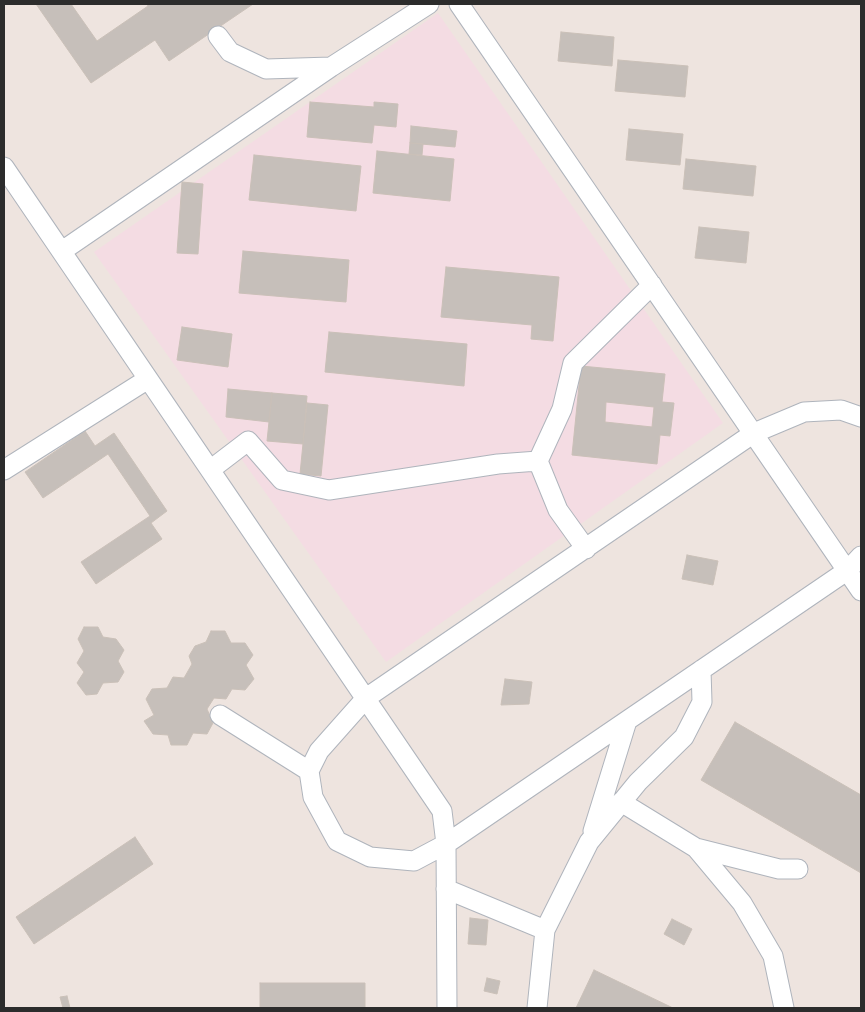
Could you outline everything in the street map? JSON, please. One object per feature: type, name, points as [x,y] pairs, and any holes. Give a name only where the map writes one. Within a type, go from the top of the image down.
[{"type":"street","points":[[62,251],[330,67],[429,4]]},
{"type":"street","points":[[459,4],[861,591]]},
{"type":"street","points":[[218,36],[230,52],[266,69],[330,67]]},
{"type":"street","points":[[4,167],[442,812],[446,844],[448,1008]]},
{"type":"street","points":[[586,549],[558,510],[538,461],[562,409],[573,363],[652,285]]},
{"type":"street","points":[[4,470],[148,379]]},
{"type":"street","points":[[861,417],[841,410],[804,412],[754,433],[366,698],[319,751],[309,771],[313,797],[337,841],[370,858],[414,861],[446,844],[627,721],[848,570],[861,556]]},
{"type":"street","points":[[210,470],[248,441],[282,480],[329,490],[498,464],[538,461]]},
{"type":"street","points":[[589,842],[638,782],[684,737],[702,702],[701,670]]},
{"type":"street","points":[[220,715],[309,771]]},
{"type":"street","points":[[537,1008],[545,930],[589,842],[627,721]]},
{"type":"street","points":[[621,802],[696,848],[779,869],[798,869]]},
{"type":"street","points":[[696,848],[742,903],[773,956],[784,1008]]},
{"type":"street","points":[[446,889],[545,930]]},
{"type":"shaded area","points":[[438,13],[723,423],[386,662],[94,252]]},
{"type":"building","points":[[36,4],[71,4],[97,41],[148,6],[147,4],[253,4],[169,61],[155,40],[91,83]]},
{"type":"building","points":[[561,32],[614,37],[612,66],[558,61]]},
{"type":"building","points":[[618,60],[688,66],[685,97],[615,91]]},
{"type":"building","points":[[310,102],[374,107],[374,102],[398,104],[396,127],[374,125],[372,143],[307,137]]},
{"type":"building","points":[[411,126],[457,131],[455,147],[410,143]]},
{"type":"building","points":[[629,129],[683,134],[680,165],[626,160]]},
{"type":"building","points":[[410,143],[423,144],[422,155],[409,154]]},
{"type":"building","points":[[377,151],[454,159],[450,201],[373,193]]},
{"type":"building","points":[[254,155],[361,166],[356,211],[249,200]]},
{"type":"building","points":[[686,159],[756,166],[753,196],[683,189]]},
{"type":"building","points":[[182,182],[203,184],[198,254],[177,253]]},
{"type":"building","points":[[699,227],[749,232],[746,263],[695,258]]},
{"type":"building","points":[[243,251],[349,260],[346,302],[239,293]]},
{"type":"building","points":[[446,267],[559,277],[553,341],[531,339],[532,325],[441,317]]},
{"type":"building","points":[[182,327],[232,334],[228,367],[177,360]]},
{"type":"building","points":[[329,332],[467,344],[464,386],[325,372]]},
{"type":"building","points":[[581,366],[665,374],[662,402],[674,403],[670,436],[660,435],[657,464],[572,455]],"holes":[[[606,402],[654,407],[652,427],[605,422]]]},
{"type":"building","points":[[228,389],[272,393],[269,422],[226,417]]},
{"type":"building","points":[[272,393],[307,396],[303,444],[267,441]]},
{"type":"building","points":[[307,403],[328,405],[321,476],[300,474]]},
{"type":"building","points":[[85,431],[95,446],[114,433],[167,511],[151,523],[162,539],[96,584],[81,562],[150,516],[108,454],[43,498],[25,472]]},
{"type":"building","points":[[687,555],[718,561],[713,585],[682,579]]},
{"type":"building","points":[[84,627],[98,627],[103,637],[116,639],[124,650],[118,661],[124,672],[118,682],[103,683],[97,694],[86,695],[77,683],[84,672],[77,663],[84,651],[78,639]]},
{"type":"building","points":[[211,631],[225,631],[231,643],[245,643],[253,655],[246,665],[254,679],[245,690],[232,689],[226,699],[214,698],[207,709],[213,723],[207,734],[193,733],[187,745],[171,745],[168,735],[153,734],[144,721],[154,715],[146,699],[152,689],[167,688],[173,677],[184,678],[192,664],[189,656],[195,646],[206,642]]},
{"type":"building","points":[[505,679],[532,682],[529,704],[501,705]]},
{"type":"building","points":[[735,722],[861,795],[861,873],[701,780]]},
{"type":"building","points":[[135,837],[153,864],[34,944],[16,917]]},
{"type":"building","points":[[470,918],[488,920],[486,945],[468,944]]},
{"type":"building","points":[[672,919],[692,929],[684,945],[664,934]]},
{"type":"building","points":[[594,970],[673,1008],[576,1008]]},
{"type":"building","points":[[487,978],[500,981],[497,994],[484,991]]},
{"type":"building","points":[[260,983],[365,983],[365,1008],[260,1008]]},
{"type":"building","points":[[67,996],[70,1008],[63,1008],[60,997]]}]
